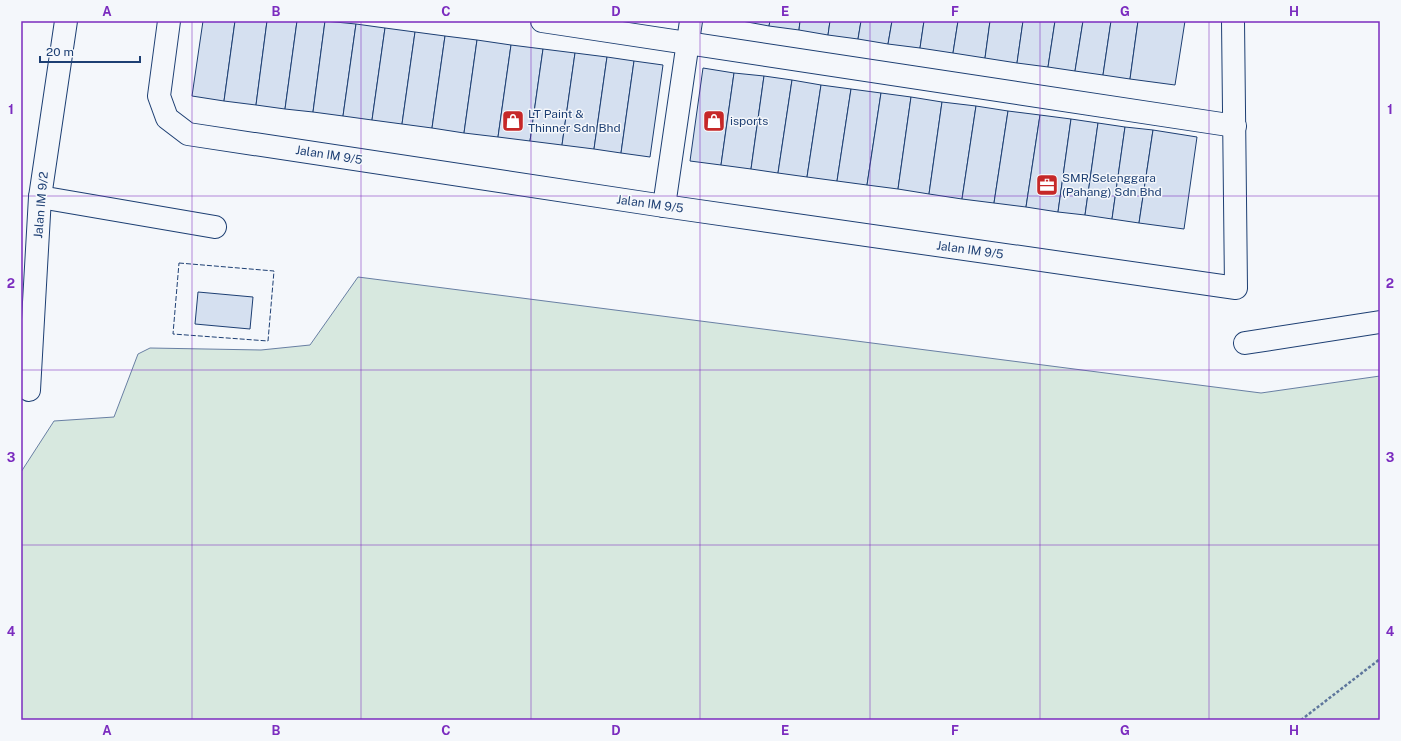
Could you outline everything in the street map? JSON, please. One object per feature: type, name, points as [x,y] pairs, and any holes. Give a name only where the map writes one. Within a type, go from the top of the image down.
[{"type":"street","name":"Jalan IM 9/2","points":[[29,390],[40,197],[66,21]]},
{"type":"street","name":"Jalan IM 9/5","points":[[169,21],[159,96],[167,118],[188,134],[664,206],[1236,288],[1235,126]]},
{"type":"street","points":[[542,21],[1235,126],[1233,21]]},
{"type":"street","points":[[664,206],[691,21]]},
{"type":"street","points":[[40,197],[215,227]]},
{"type":"street","points":[[1245,343],[1380,322]]},
{"type":"path","points":[[1300,720],[1380,659]]},
{"type":"shaded area","points":[[358,277],[1261,393],[1380,376],[1380,720],[21,720],[21,472],[54,421],[114,417],[138,354],[150,348],[261,350],[310,345]]},
{"type":"building","points":[[203,21],[235,21],[224,101],[192,96]]},
{"type":"building","points":[[235,21],[267,21],[256,105],[224,101]]},
{"type":"building","points":[[267,21],[297,21],[285,109],[256,105]]},
{"type":"building","points":[[297,21],[325,21],[313,112],[285,109]]},
{"type":"building","points":[[325,21],[356,24],[343,116],[313,112]]},
{"type":"building","points":[[742,21],[770,21],[769,26]]},
{"type":"building","points":[[770,21],[800,21],[799,30],[769,26]]},
{"type":"building","points":[[800,21],[830,21],[828,35],[799,30]]},
{"type":"building","points":[[830,21],[861,21],[858,39],[828,35]]},
{"type":"building","points":[[861,21],[892,21],[888,44],[858,39]]},
{"type":"building","points":[[892,21],[924,21],[920,48],[888,44]]},
{"type":"building","points":[[924,21],[958,21],[953,53],[920,48]]},
{"type":"building","points":[[958,21],[990,21],[985,58],[953,53]]},
{"type":"building","points":[[990,21],[1023,21],[1017,63],[985,58]]},
{"type":"building","points":[[1023,21],[1055,21],[1048,67],[1017,63]]},
{"type":"building","points":[[1055,21],[1083,21],[1075,71],[1048,67]]},
{"type":"building","points":[[1083,21],[1111,21],[1103,75],[1075,71]]},
{"type":"building","points":[[1111,21],[1138,21],[1130,79],[1103,75]]},
{"type":"building","points":[[1138,21],[1185,21],[1175,85],[1130,79]]},
{"type":"building","points":[[356,24],[385,28],[372,120],[343,116]]},
{"type":"building","points":[[385,28],[415,32],[402,124],[372,120]]},
{"type":"building","points":[[415,32],[445,36],[432,128],[402,124]]},
{"type":"building","points":[[445,36],[477,40],[464,133],[432,128]]},
{"type":"building","points":[[477,40],[511,45],[498,137],[464,133]]},
{"type":"building","points":[[511,45],[543,49],[530,141],[498,137]]},
{"type":"building","points":[[543,49],[575,53],[562,145],[530,141]]},
{"type":"building","points":[[575,53],[607,57],[594,149],[562,145]]},
{"type":"building","points":[[607,57],[634,61],[621,153],[594,149]]},
{"type":"building","points":[[634,61],[663,65],[650,157],[621,153]]},
{"type":"building","points":[[703,68],[734,73],[721,165],[690,161]]},
{"type":"building","points":[[734,73],[764,76],[751,169],[721,165]]},
{"type":"building","points":[[764,76],[792,80],[778,173],[751,169]]},
{"type":"building","points":[[792,80],[821,85],[807,177],[778,173]]},
{"type":"building","points":[[821,85],[851,89],[837,181],[807,177]]},
{"type":"building","points":[[851,89],[881,93],[867,185],[837,181]]},
{"type":"building","points":[[881,93],[911,97],[898,189],[867,185]]},
{"type":"building","points":[[911,97],[942,102],[929,194],[898,189]]},
{"type":"building","points":[[942,102],[976,106],[962,199],[929,194]]},
{"type":"building","points":[[976,106],[1008,111],[994,203],[962,199]]},
{"type":"building","points":[[1008,111],[1040,115],[1026,207],[994,203]]},
{"type":"building","points":[[1040,115],[1071,119],[1058,212],[1026,207]]},
{"type":"building","points":[[1071,119],[1098,123],[1085,215],[1058,212]]},
{"type":"building","points":[[1098,123],[1125,127],[1112,219],[1085,215]]},
{"type":"building","points":[[1125,127],[1153,130],[1139,223],[1112,219]]},
{"type":"building","points":[[1153,130],[1197,137],[1184,229],[1139,223]]},
{"type":"building","points":[[198,292],[253,297],[250,329],[195,324]]},
{"type":"fence","points":[[179,263],[274,271],[268,341],[173,334],[179,263]]},
{"type":"place","name":"LT Paint & Thinner Sdn Bhd","points":[[513,121]]},
{"type":"place","name":"isports","points":[[714,121]]},
{"type":"place","name":"SMR Selenggara (Pahang) Sdn Bhd","points":[[1047,185]]}]
